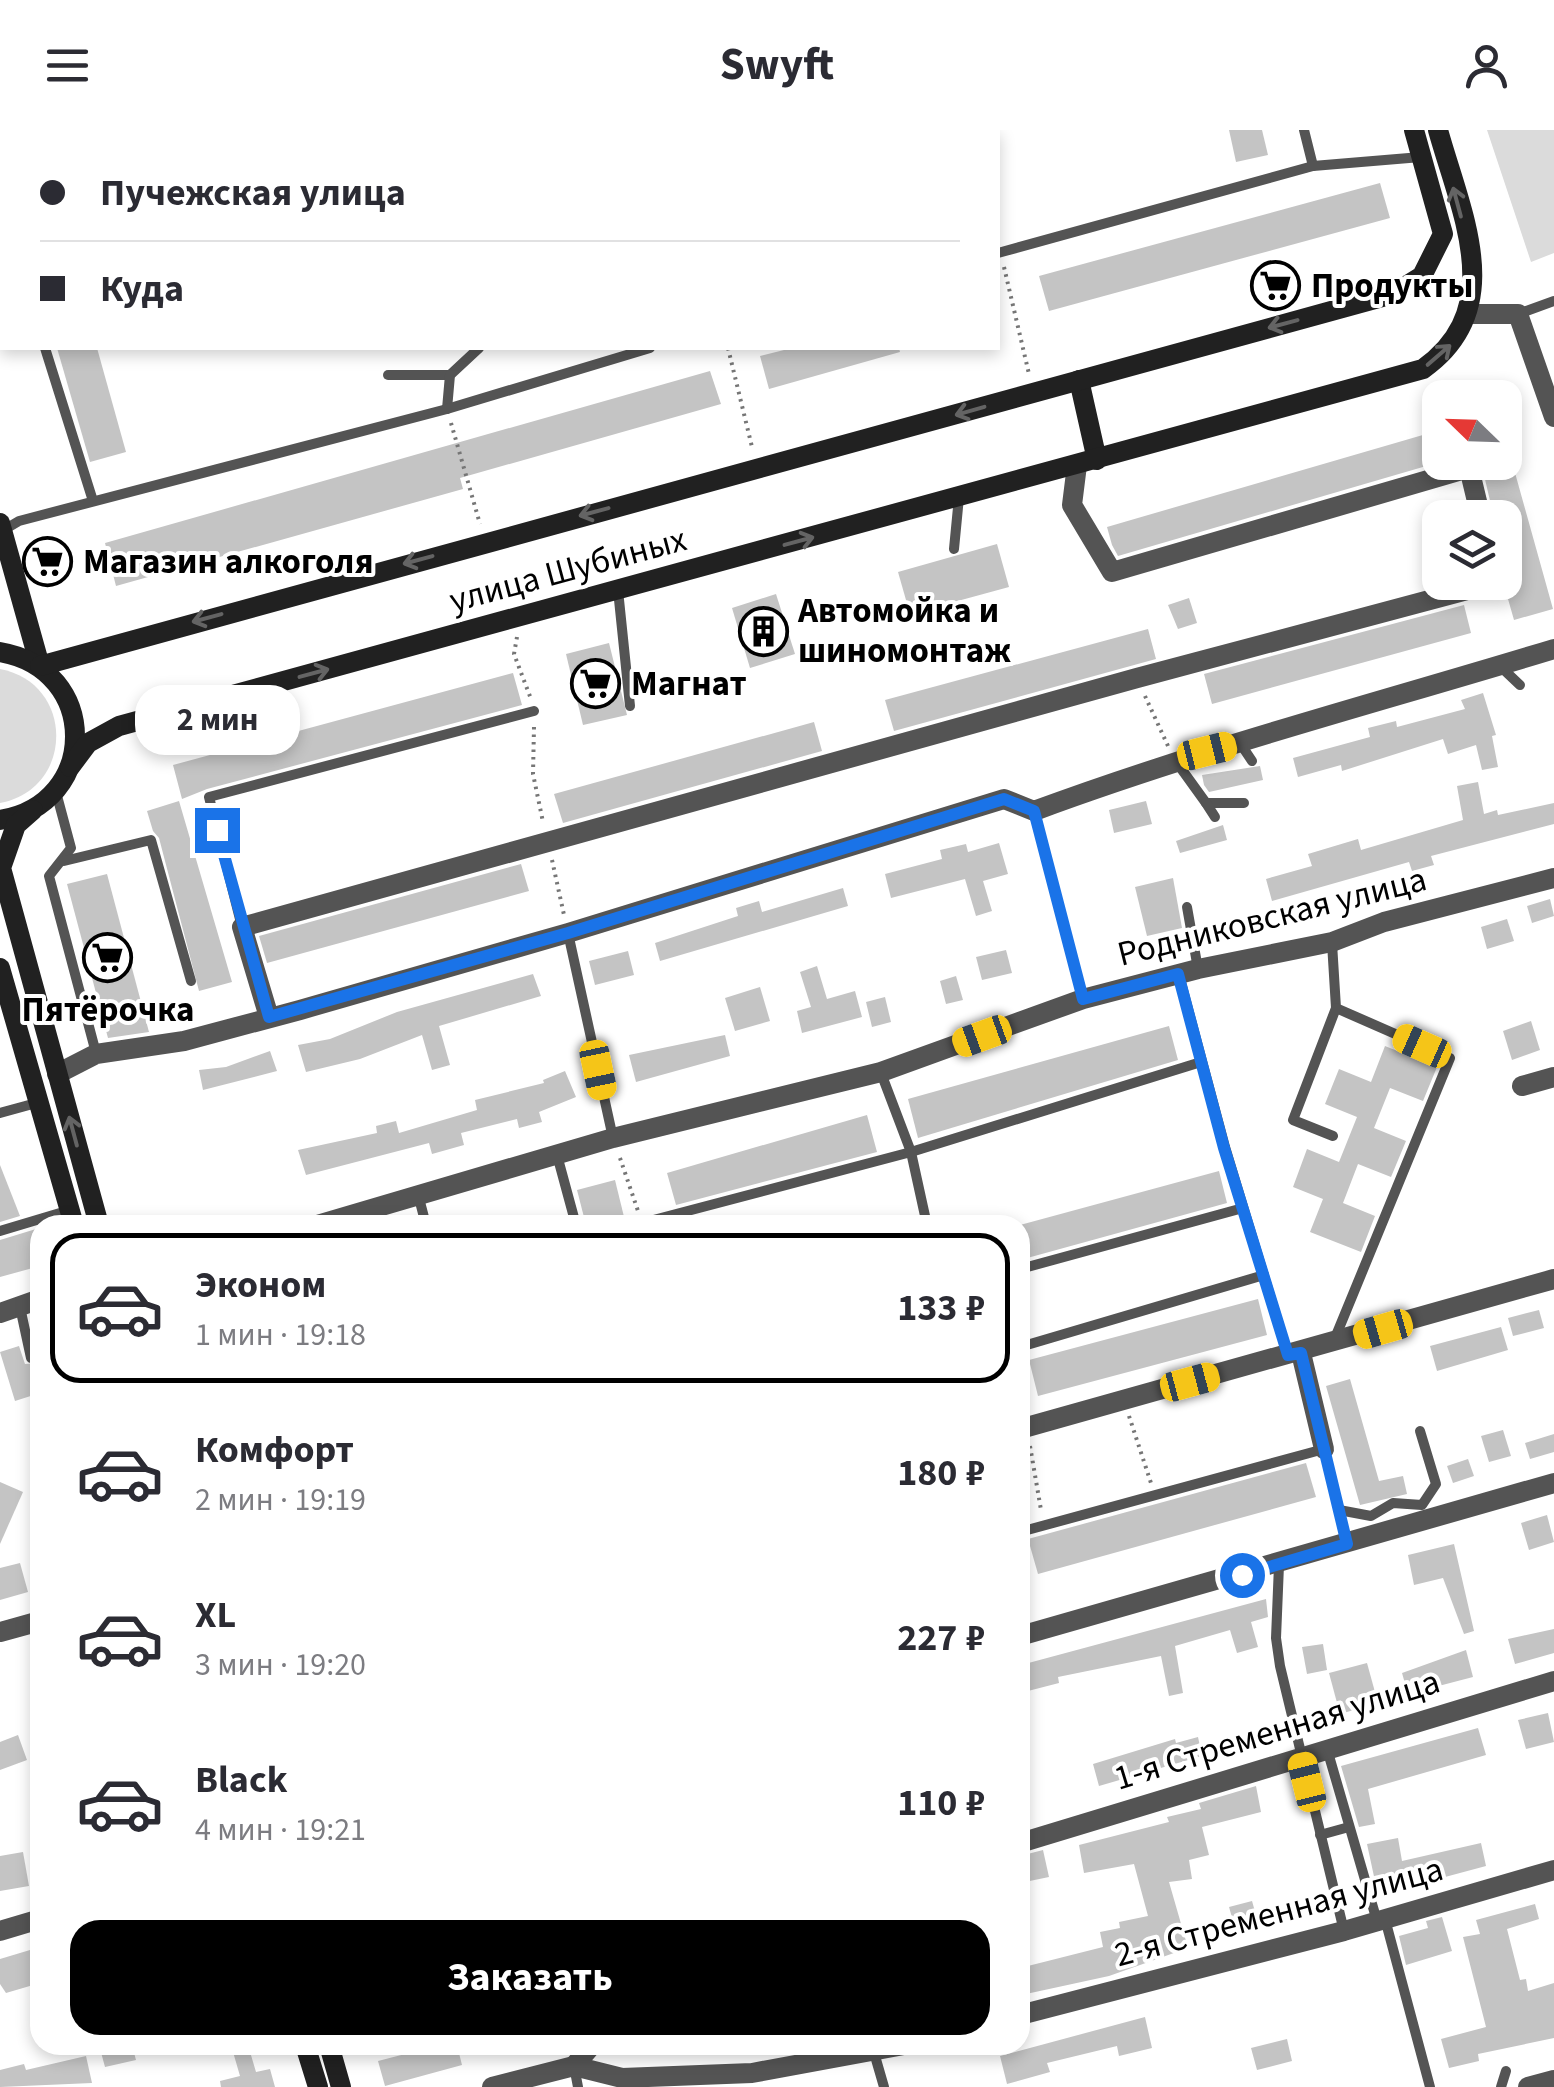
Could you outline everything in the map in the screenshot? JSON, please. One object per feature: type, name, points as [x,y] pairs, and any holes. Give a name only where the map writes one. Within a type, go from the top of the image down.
[{"type":"main road","points":[[1414,130],[1422,157]]},
{"type":"main road","points":[[1438,130],[1476,274],[1469,314]]},
{"type":"main road","name":"улица Шубиных","points":[[40,666],[1393,294],[1422,276],[1443,234],[1422,157]]},
{"type":"main road","name":"улица Шубиных","points":[[70,767],[88,743],[110,729],[1423,369],[1448,351],[1469,314]]},
{"type":"main road","points":[[1078,380],[1087,462]]},
{"type":"main road","points":[[1,527],[40,666]]},
{"type":"main road","points":[[0,652],[40,666],[60,686],[70,706],[76,742],[70,767],[56,791],[16,825],[1,868],[95,1215]]},
{"type":"main road","points":[[0,820],[33,810]]},
{"type":"main road","points":[[0,968],[71,1215]]},
{"type":"main road","points":[[308,2055],[318,2087]]},
{"type":"main road","points":[[332,2055],[341,2087]]},
{"type":"street","points":[[1469,314],[1518,314],[1554,417]]},
{"type":"street","points":[[1087,462],[1072,505],[1112,572],[1468,468],[1477,500]]},
{"type":"street","points":[[269,1017],[242,927],[1430,600]]},
{"type":"street","points":[[57,1074],[96,1054],[184,1041],[568,933],[1004,799],[1034,811],[1174,759],[1552,653]]},
{"type":"street","name":"Родниковская улица","points":[[355,1215],[613,1138],[881,1072],[1083,999],[1188,971],[1332,942],[1384,922],[1554,878]]},
{"type":"street","points":[[1522,1086],[1554,1077]]},
{"type":"street","points":[[1030,1426],[1554,1279]]},
{"type":"street","points":[[1295,1354],[1324,1449]]},
{"type":"street","points":[[1030,1631],[1279,1565],[1554,1483]]},
{"type":"street","points":[[0,1632],[30,1623]]},
{"type":"street","name":"1-я Стременная улица","points":[[1030,1839],[1554,1681]]},
{"type":"street","name":"2-я Стременная улица","points":[[1030,2012],[1554,1870]]},
{"type":"street","points":[[0,1930],[30,1922]]},
{"type":"street","points":[[492,2087],[576,2077],[625,2082],[769,2079],[852,2055]]},
{"type":"street","points":[[1528,2087],[1554,2080]]},
{"type":"lane","points":[[1304,130],[1313,166]]},
{"type":"lane","points":[[1000,253],[1313,166],[1422,157]]},
{"type":"lane","points":[[1518,314],[1554,301]]},
{"type":"lane","points":[[46,350],[93,501]]},
{"type":"lane","points":[[447,409],[450,375],[477,350]]},
{"type":"lane","points":[[1,527],[447,409],[643,350]]},
{"type":"lane","points":[[388,375],[450,375]]},
{"type":"lane","points":[[954,548],[959,498]]},
{"type":"lane","points":[[618,590],[630,706]]},
{"type":"lane","points":[[1500,666],[1520,685]]},
{"type":"lane","points":[[242,927],[209,797],[534,711]]},
{"type":"lane","points":[[1240,743],[1252,762]]},
{"type":"lane","points":[[1174,759],[1214,817]]},
{"type":"lane","points":[[56,791],[71,848],[49,876],[96,1054]]},
{"type":"lane","points":[[1206,803],[1244,803]]},
{"type":"lane","points":[[1034,811],[1083,999]]},
{"type":"lane","points":[[64,861],[151,840],[191,981]]},
{"type":"lane","points":[[1187,907],[1188,971],[1201,1062],[1264,1275],[1295,1354]]},
{"type":"lane","points":[[568,933],[613,1138]]},
{"type":"lane","points":[[1332,942],[1336,1008],[1293,1120],[1334,1136]]},
{"type":"lane","points":[[1333,1344],[1450,1058],[1336,1008]]},
{"type":"lane","points":[[676,1215],[910,1152],[1201,1062]]},
{"type":"lane","points":[[881,1072],[910,1152],[925,1215]]},
{"type":"lane","points":[[0,1113],[40,1102]]},
{"type":"lane","points":[[557,1154],[573,1215]]},
{"type":"lane","points":[[419,1198],[423,1215]]},
{"type":"lane","points":[[1030,1266],[1243,1208]]},
{"type":"lane","points":[[0,1231],[30,1225]]},
{"type":"lane","points":[[1030,1344],[1264,1275]]},
{"type":"lane","points":[[20,1306],[30,1353]]},
{"type":"lane","points":[[1339,1510],[1371,1516],[1393,1503],[1422,1506],[1436,1484],[1420,1430]]},
{"type":"lane","points":[[1030,1529],[1154,1492],[1324,1449],[1347,1544]]},
{"type":"lane","points":[[1279,1565],[1276,1638],[1300,1755],[1344,1930]]},
{"type":"lane","points":[[1326,1748],[1430,2087]]},
{"type":"lane","points":[[1320,1835],[1349,1826]]},
{"type":"lane","points":[[875,2055],[884,2087]]},
{"type":"lane","points":[[1502,2087],[1506,2071]]},
{"type":"path","points":[[1000,257],[1029,376]]},
{"type":"path","points":[[728,350],[752,448]]},
{"type":"path","points":[[447,409],[481,527]]},
{"type":"path","points":[[520,617],[514,654],[534,711],[533,774],[568,933]]},
{"type":"path","points":[[1137,678],[1174,759]]},
{"type":"path","points":[[613,1138],[639,1215]]},
{"type":"path","points":[[1124,1400],[1154,1492]]},
{"type":"path","points":[[1030,1462],[1043,1525]]},
{"type":"shaded area","points":[[1487,130],[1554,130],[1554,253],[1531,262]]},
{"type":"shaded area","points":[[0,669],[25,678],[42,694],[53,714],[56,736],[53,758],[42,778],[25,794],[0,803]]},
{"type":"building","points":[[1229,130],[1262,130],[1268,155],[1236,162]]},
{"type":"building","points":[[1380,183],[1390,218],[1049,311],[1039,276]]},
{"type":"building","points":[[58,350],[98,350],[126,452],[90,462]]},
{"type":"building","points":[[784,350],[900,352],[769,389],[760,356]]},
{"type":"building","points":[[710,371],[721,404],[460,478],[463,489],[116,586],[105,543]]},
{"type":"building","points":[[1422,435],[1422,467],[1118,556],[1107,527]]},
{"type":"building","points":[[1485,480],[1517,480],[1553,609],[1514,620],[1508,600],[1522,600],[1522,500],[1490,500]]},
{"type":"building","points":[[997,544],[1009,587],[910,614],[898,572]]},
{"type":"building","name":"Автомойка и шиномонтаж","points":[[776,594],[795,654],[750,668],[732,608]]},
{"type":"building","points":[[1189,598],[1197,623],[1178,629],[1168,605]]},
{"type":"building","points":[[1464,605],[1471,633],[1212,704],[1204,674]]},
{"type":"building","points":[[1148,629],[1156,659],[894,731],[885,700]]},
{"type":"building","name":"Магнат","points":[[609,643],[627,715],[583,725],[566,654]]},
{"type":"building","points":[[513,673],[522,705],[182,799],[173,765]]},
{"type":"building","points":[[1483,693],[1496,735],[1492,736],[1498,767],[1482,770],[1476,745],[1448,754],[1443,739],[1342,771],[1341,765],[1298,777],[1293,758],[1370,737],[1368,728],[1396,721],[1397,727],[1465,709],[1461,700]]},
{"type":"building","points":[[814,722],[822,751],[563,823],[554,794]]},
{"type":"building","points":[[1260,766],[1263,780],[1209,792],[1204,785],[1202,775]]},
{"type":"building","points":[[1478,782],[1484,814],[1497,810],[1498,815],[1554,803],[1554,824],[1431,856],[1434,865],[1412,871],[1409,862],[1272,901],[1266,879],[1312,866],[1308,854],[1358,839],[1361,850],[1463,820],[1457,786]]},
{"type":"building","points":[[179,801],[232,982],[199,991],[159,838],[147,811]]},
{"type":"building","points":[[1146,801],[1152,824],[1114,833],[1109,810]]},
{"type":"building","points":[[1223,825],[1227,840],[1180,853],[1176,841]]},
{"type":"building","points":[[999,843],[1008,874],[983,881],[992,911],[976,916],[965,879],[891,898],[885,874],[942,859],[940,850],[966,844],[968,852]]},
{"type":"building","points":[[521,864],[529,891],[267,963],[259,936]]},
{"type":"building","name":"Пятёрочка","points":[[107,874],[149,1032],[108,1038],[67,884]]},
{"type":"building","points":[[1173,878],[1182,928],[1147,936],[1135,887]]},
{"type":"building","points":[[843,888],[848,906],[660,961],[655,943],[738,916],[736,908],[759,901],[762,912]]},
{"type":"building","points":[[1550,899],[1554,916],[1532,923],[1527,906]]},
{"type":"building","points":[[1507,919],[1514,941],[1487,949],[1481,927]]},
{"type":"building","points":[[1006,950],[1012,973],[982,980],[976,957]]},
{"type":"building","points":[[628,951],[634,975],[595,985],[589,961]]},
{"type":"building","points":[[817,966],[827,999],[855,991],[862,1017],[802,1033],[797,1011],[811,1007],[800,972]]},
{"type":"building","points":[[533,974],[541,996],[439,1026],[450,1065],[432,1070],[422,1035],[360,1059],[306,1072],[298,1045],[330,1039],[397,1012]]},
{"type":"building","points":[[956,976],[963,1000],[946,1004],[940,981]]},
{"type":"building","points":[[760,987],[770,1021],[735,1031],[725,998]]},
{"type":"building","points":[[885,997],[891,1022],[872,1027],[866,1002]]},
{"type":"building","points":[[1531,1021],[1540,1050],[1512,1060],[1503,1031]]},
{"type":"building","points":[[1169,1026],[1178,1060],[918,1138],[908,1099]]},
{"type":"building","points":[[725,1035],[730,1056],[636,1082],[629,1055]]},
{"type":"building","points":[[1385,1046],[1437,1067],[1423,1101],[1390,1088],[1374,1128],[1406,1141],[1391,1177],[1358,1164],[1343,1203],[1375,1216],[1361,1252],[1310,1232],[1323,1199],[1293,1187],[1307,1149],[1339,1162],[1357,1117],[1325,1104],[1339,1069],[1371,1082]]},
{"type":"building","points":[[270,1051],[277,1071],[203,1090],[199,1070],[226,1067]]},
{"type":"building","points":[[565,1071],[576,1097],[539,1112],[542,1122],[519,1128],[517,1119],[461,1133],[464,1145],[432,1154],[429,1143],[306,1175],[298,1150],[377,1133],[376,1126],[396,1121],[399,1133],[477,1110],[475,1100],[544,1083],[543,1080]]},
{"type":"building","points":[[867,1115],[877,1152],[676,1205],[667,1173]]},
{"type":"building","points":[[0,1165],[20,1216],[0,1222]]},
{"type":"building","points":[[1219,1171],[1227,1203],[1030,1257],[1030,1222]]},
{"type":"building","points":[[615,1180],[624,1215],[583,1215],[577,1190]]},
{"type":"building","points":[[30,1231],[30,1269],[0,1277],[0,1240]]},
{"type":"building","points":[[1258,1299],[1267,1335],[1038,1396],[1030,1360]]},
{"type":"building","points":[[1539,1310],[1544,1328],[1513,1336],[1508,1318]]},
{"type":"building","points":[[1501,1327],[1508,1350],[1437,1371],[1430,1346]]},
{"type":"building","points":[[19,1346],[25,1364],[30,1364],[30,1396],[15,1401],[0,1352]]},
{"type":"building","points":[[1350,1379],[1379,1481],[1403,1476],[1407,1494],[1360,1505],[1326,1386]]},
{"type":"building","points":[[1503,1430],[1511,1456],[1489,1462],[1481,1436]]},
{"type":"building","points":[[1554,1434],[1554,1452],[1530,1459],[1525,1443]]},
{"type":"building","points":[[1468,1459],[1474,1476],[1453,1483],[1447,1466]]},
{"type":"building","points":[[1306,1463],[1316,1497],[1038,1574],[1030,1538]]},
{"type":"building","points":[[0,1482],[23,1492],[0,1544]]},
{"type":"building","points":[[1547,1515],[1554,1542],[1529,1550],[1521,1523]]},
{"type":"building","points":[[1454,1544],[1474,1631],[1464,1634],[1443,1578],[1414,1585],[1408,1555]]},
{"type":"building","points":[[20,1563],[28,1592],[0,1600],[0,1568]]},
{"type":"building","points":[[1266,1599],[1268,1617],[1251,1622],[1258,1647],[1237,1653],[1230,1630],[1175,1646],[1183,1693],[1169,1696],[1161,1656],[1058,1677],[1059,1683],[1030,1690],[1030,1663]]},
{"type":"building","points":[[1554,1629],[1554,1653],[1515,1664],[1508,1639]]},
{"type":"building","points":[[1323,1644],[1327,1670],[1307,1674],[1302,1647]]},
{"type":"building","points":[[1466,1650],[1473,1677],[1408,1694],[1402,1673]]},
{"type":"building","points":[[1367,1663],[1378,1703],[1340,1714],[1329,1673]]},
{"type":"building","points":[[1548,1713],[1554,1742],[1526,1749],[1518,1720]]},
{"type":"building","points":[[1478,1728],[1486,1755],[1368,1789],[1375,1824],[1359,1827],[1341,1766]]},
{"type":"building","points":[[18,1735],[27,1760],[0,1770],[0,1742]]},
{"type":"building","points":[[1198,1737],[1202,1756],[1099,1786],[1093,1764],[1175,1739],[1176,1743]]},
{"type":"building","points":[[1256,1786],[1261,1812],[1202,1827],[1209,1855],[1189,1860],[1192,1879],[1169,1882],[1188,1948],[1109,1976],[1030,1993],[1030,1965],[1103,1947],[1100,1932],[1120,1928],[1119,1922],[1148,1916],[1134,1864],[1084,1873],[1079,1845],[1169,1822],[1167,1817],[1201,1809],[1199,1803]]},
{"type":"building","points":[[1398,1838],[1402,1861],[1481,1843],[1486,1866],[1378,1895],[1367,1844]]},
{"type":"building","points":[[1043,1850],[1049,1877],[1030,1881],[1030,1853]]},
{"type":"building","points":[[23,1852],[29,1886],[0,1891],[0,1856]]},
{"type":"building","points":[[1252,1901],[1260,1929],[1237,1935],[1229,1907]]},
{"type":"building","points":[[1535,1904],[1539,1919],[1507,1929],[1520,1980],[1526,1979],[1528,1991],[1554,1983],[1554,2038],[1478,2054],[1479,2061],[1449,2068],[1441,2039],[1486,2027],[1463,1937],[1480,1934],[1476,1920]]},
{"type":"building","points":[[1442,1917],[1452,1951],[1406,1965],[1399,1936],[1428,1928],[1426,1921]]},
{"type":"building","points":[[30,1950],[30,1986],[6,1993],[0,1984],[0,1959]]},
{"type":"building","points":[[1145,2017],[1152,2048],[1119,2056],[1117,2046],[1047,2063],[1050,2072],[1007,2084],[1000,2056],[1030,2055],[1030,2048]]},
{"type":"building","points":[[1287,2039],[1292,2061],[1257,2070],[1251,2048]]},
{"type":"building","points":[[102,2055],[135,2055],[136,2060],[105,2067]]},
{"type":"building","points":[[234,2055],[251,2055],[256,2072],[270,2069],[275,2087],[221,2087],[220,2081],[240,2076]]},
{"type":"building","points":[[401,2055],[460,2055],[462,2065],[385,2086],[378,2061]]},
{"type":"building","points":[[86,2056],[92,2083],[0,2087],[0,2070],[24,2064],[26,2070]]},
{"type":"place","name":"Продукты","points":[[1276,286]]},
{"type":"place","name":"Магазин алкоголя","points":[[48,562]]},
{"type":"place","name":"Автомойка и шиномонтаж","points":[[763,631]]},
{"type":"place","name":"Магнат","points":[[596,684]]},
{"type":"place","name":"Пятёрочка","points":[[108,958]]},
{"type":"route","points":[[217,830],[269,1017],[568,933],[1004,799],[1034,811],[1083,999],[1178,974],[1224,1148],[1288,1355],[1301,1353],[1347,1544],[1242,1575]]}]
